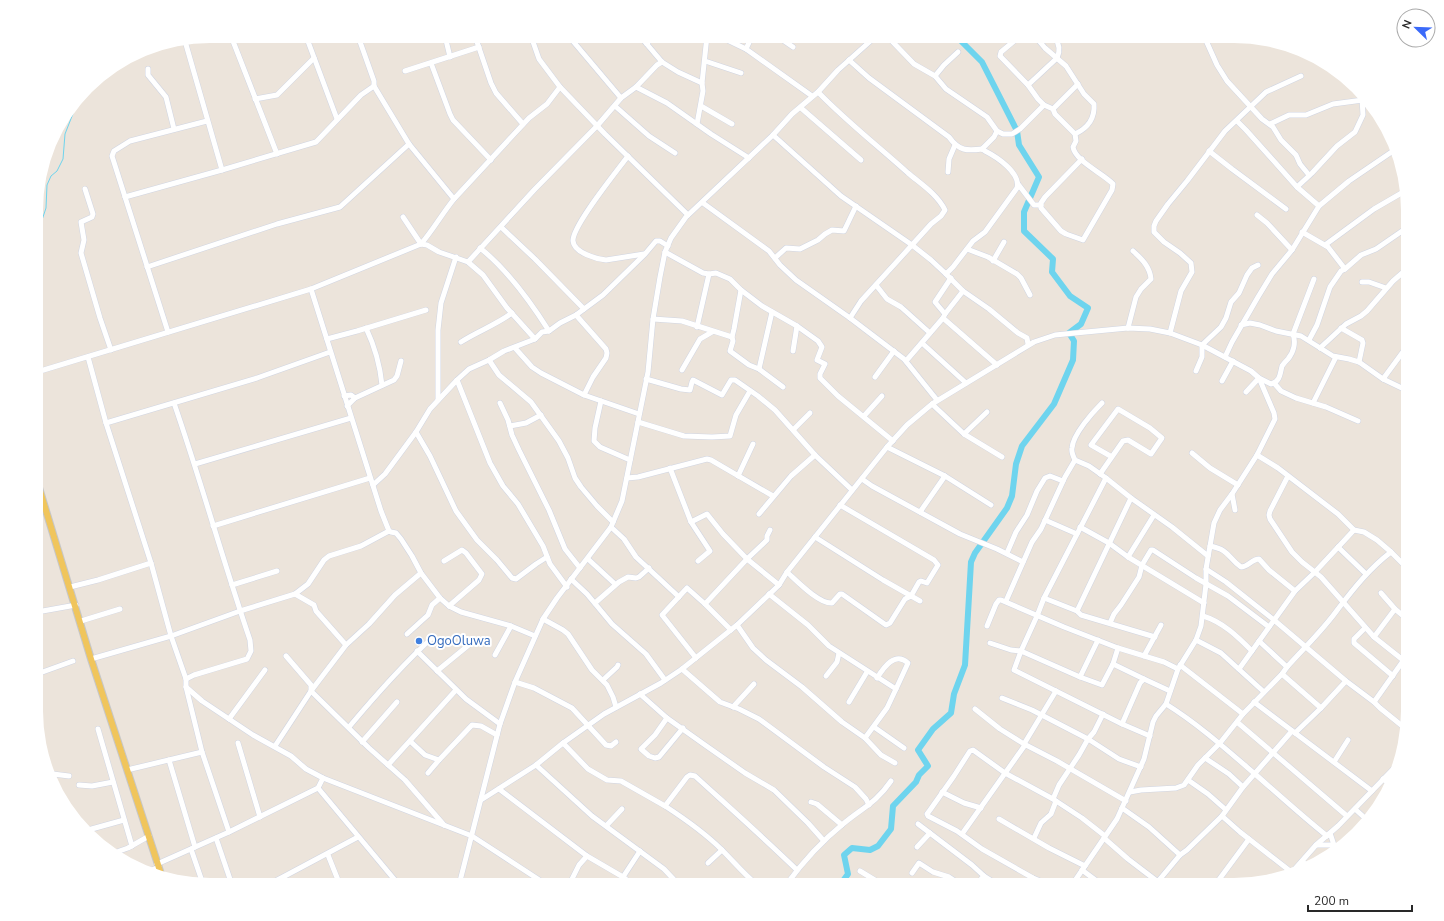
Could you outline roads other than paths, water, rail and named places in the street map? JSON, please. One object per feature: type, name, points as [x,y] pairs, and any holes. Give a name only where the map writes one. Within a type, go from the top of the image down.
[{"type":"main road","points":[[43,500],[159,870]]},
{"type":"street","points":[[234,43],[277,154]]},
{"type":"street","points":[[309,43],[337,119]]},
{"type":"street","points":[[360,43],[374,81],[374,86],[409,144],[454,199]]},
{"type":"street","points":[[447,43],[450,57]]},
{"type":"street","points":[[477,43],[496,93],[523,124]]},
{"type":"street","points":[[533,43],[539,59],[560,87],[597,126],[688,215]]},
{"type":"street","points":[[575,43],[621,98]]},
{"type":"street","points":[[697,124],[703,90],[702,82],[706,43]]},
{"type":"street","points":[[734,43],[746,49],[812,96]]},
{"type":"street","points":[[746,49],[749,43]]},
{"type":"street","points":[[788,43],[794,47]]},
{"type":"street","points":[[461,878],[500,724],[515,682],[543,619],[612,524],[622,501],[646,380],[653,319],[665,252],[677,228],[688,215],[703,203],[773,135],[792,114],[801,108],[868,43]]},
{"type":"street","points":[[894,43],[914,64],[935,76],[946,89],[987,117],[997,131],[1007,135],[1017,131],[1024,126],[1044,104]]},
{"type":"street","points":[[1012,43],[1001,52],[1000,56],[1044,104],[1053,109],[1055,114],[1075,134],[1076,140],[1073,150],[1113,184],[1112,190],[1083,240],[1061,231],[1043,212],[1041,205],[1045,197],[1082,159]]},
{"type":"street","points":[[1041,43],[1066,66],[1084,94],[1094,104],[1094,114],[1091,121],[1080,132],[1075,134]]},
{"type":"street","points":[[1028,85],[1057,58],[1059,53],[1057,43]]},
{"type":"street","points":[[1207,43],[1217,65],[1225,78],[1262,119],[1270,124],[1281,140],[1296,154],[1300,164],[1310,175]]},
{"type":"street","points":[[186,44],[222,170]]},
{"type":"street","points":[[647,44],[662,62],[682,74],[702,82]]},
{"type":"street","points":[[406,71],[479,48]]},
{"type":"street","points":[[935,76],[958,52]]},
{"type":"street","points":[[255,99],[277,95],[314,58]]},
{"type":"street","points":[[849,60],[869,78],[949,137],[954,145],[960,149],[982,149],[1005,164],[1034,205],[1041,205]]},
{"type":"street","points":[[705,61],[740,73]]},
{"type":"street","points":[[468,262],[535,189],[597,126],[621,98],[636,87],[657,65],[662,62]]},
{"type":"street","points":[[431,63],[450,114],[490,160]]},
{"type":"street","points":[[148,69],[148,75],[166,98],[174,130]]},
{"type":"street","points":[[1170,333],[1181,291],[1192,272],[1191,263],[1154,232],[1154,226],[1168,204],[1225,131],[1252,107],[1266,92],[1301,76]]},
{"type":"street","points":[[1053,109],[1078,84]]},
{"type":"street","points":[[125,197],[316,142],[361,95],[374,86]]},
{"type":"street","points":[[43,370],[310,290],[421,244],[431,233],[454,199],[523,124],[547,104],[560,87]]},
{"type":"street","points":[[636,87],[667,103],[749,158]]},
{"type":"street","points":[[818,92],[847,120],[925,186],[942,204],[945,210],[861,301],[850,318]]},
{"type":"street","points":[[1270,124],[1289,115],[1306,115],[1333,104],[1360,100]]},
{"type":"street","points":[[1297,186],[1310,175],[1337,146],[1354,132],[1363,115],[1362,103]]},
{"type":"street","points":[[615,106],[649,136],[675,153]]},
{"type":"street","points":[[701,106],[732,124]]},
{"type":"street","points":[[801,108],[861,160]]},
{"type":"street","points":[[168,332],[112,156],[114,152],[130,141],[207,121]]},
{"type":"street","points":[[1237,121],[1297,186],[1319,206]]},
{"type":"street","points":[[982,149],[994,137],[997,131]]},
{"type":"street","points":[[773,135],[841,196],[931,260],[963,291],[989,309],[1018,333],[1027,338],[1028,344]]},
{"type":"street","points":[[147,267],[277,224],[340,207],[409,144]]},
{"type":"street","points":[[948,172],[949,159],[954,145]]},
{"type":"street","points":[[1210,150],[1232,169],[1286,209]]},
{"type":"street","points":[[1225,357],[1241,325],[1264,286],[1292,250],[1319,206],[1349,181],[1391,153]]},
{"type":"street","points":[[628,156],[588,210],[574,235],[573,241],[574,245],[586,255],[602,260],[645,254]]},
{"type":"street","points":[[946,274],[967,248],[985,232],[1017,188],[1018,184]]},
{"type":"street","points":[[85,189],[93,214],[92,217],[81,222],[84,240],[81,253],[110,350]]},
{"type":"street","points":[[1325,245],[1374,209],[1401,194]]},
{"type":"street","points":[[703,203],[769,251],[780,265],[796,280],[850,318],[906,361],[937,400]]},
{"type":"street","points":[[775,258],[786,248],[800,249],[818,240],[832,230],[844,231],[856,206]]},
{"type":"street","points":[[1257,215],[1267,223],[1292,250]]},
{"type":"street","points":[[403,217],[421,244],[427,245],[439,252],[468,262],[483,276],[535,339]]},
{"type":"street","points":[[501,227],[535,258],[584,309]]},
{"type":"street","points":[[1302,232],[1325,245],[1346,269]]},
{"type":"street","points":[[1309,340],[1318,325],[1330,287],[1341,271],[1346,269],[1361,256],[1376,249],[1401,232]]},
{"type":"street","points":[[374,485],[385,474],[416,432],[430,409],[469,369],[504,351],[535,339],[542,332],[549,330],[576,315],[604,295],[656,242],[660,241],[668,246]]},
{"type":"street","points":[[993,261],[1004,242]]},
{"type":"street","points":[[480,248],[497,261],[549,330]]},
{"type":"street","points":[[967,248],[988,257],[1017,274],[1021,278],[1030,295]]},
{"type":"street","points":[[1128,328],[1136,298],[1141,289],[1151,279],[1147,266],[1133,251]]},
{"type":"street","points":[[665,252],[703,273],[716,273],[730,279],[741,290],[772,312],[797,326],[821,344],[822,347],[817,360],[825,364],[820,374],[820,378],[838,396],[893,441]]},
{"type":"street","points":[[438,400],[438,336],[441,303],[456,258]]},
{"type":"street","points":[[1196,371],[1202,357],[1202,345],[1221,328],[1231,302],[1239,293],[1247,275],[1252,268],[1258,264]]},
{"type":"street","points":[[697,327],[709,274]]},
{"type":"street","points":[[1320,348],[1341,328],[1361,316],[1386,288],[1401,274]]},
{"type":"street","points":[[951,278],[935,302],[937,306],[944,316],[997,365]]},
{"type":"street","points":[[1274,383],[1280,376],[1283,364],[1289,357],[1293,348],[1295,342],[1293,334],[1314,279]]},
{"type":"street","points":[[1362,282],[1369,282],[1386,288]]},
{"type":"street","points":[[876,285],[887,299],[898,304],[930,333]]},
{"type":"street","points":[[310,290],[327,339],[370,478],[374,485],[381,511],[389,531]]},
{"type":"street","points":[[741,290],[732,337],[733,341],[731,352],[749,365],[759,369],[783,387]]},
{"type":"street","points":[[906,361],[963,291]]},
{"type":"street","points":[[327,339],[426,310]]},
{"type":"street","points":[[759,369],[772,312]]},
{"type":"street","points":[[461,342],[512,313]]},
{"type":"street","points":[[576,315],[606,349],[607,353],[606,358],[590,381],[584,395]]},
{"type":"street","points":[[653,319],[682,321],[712,332],[732,337]]},
{"type":"street","points":[[1241,325],[1250,323],[1283,333],[1293,334],[1309,340],[1336,357],[1359,362],[1383,379],[1401,388]]},
{"type":"street","points":[[793,351],[797,326]]},
{"type":"street","points":[[366,328],[373,342],[380,368],[382,385]]},
{"type":"street","points":[[481,800],[499,790],[536,765],[587,725],[682,669],[732,630],[779,585],[787,572],[852,490],[907,425],[937,400],[997,365],[1028,344],[1055,335],[1128,328],[1150,329],[1170,333],[1202,345],[1233,361],[1268,383],[1274,383],[1281,391],[1296,398],[1326,407],[1358,421]]},
{"type":"street","points":[[1341,328],[1362,340],[1363,343],[1359,362]]},
{"type":"street","points":[[682,370],[700,339],[712,332]]},
{"type":"street","points":[[922,343],[966,383]]},
{"type":"street","points":[[515,348],[532,366],[584,395],[640,414]]},
{"type":"street","points":[[874,377],[894,351]]},
{"type":"street","points":[[106,423],[256,378],[330,352]]},
{"type":"street","points":[[1383,379],[1401,355]]},
{"type":"street","points":[[88,357],[106,423],[151,563],[171,636],[186,679],[186,687],[202,752],[228,832]]},
{"type":"street","points":[[1313,403],[1336,357]]},
{"type":"street","points":[[489,360],[499,374],[531,402],[541,415],[559,441],[568,458],[575,478],[581,487],[612,524],[636,557],[679,597]]},
{"type":"street","points":[[347,406],[355,398],[394,380],[398,376],[401,361]]},
{"type":"street","points":[[1222,381],[1233,361]]},
{"type":"street","points":[[1246,392],[1259,378]]},
{"type":"street","points":[[1077,878],[1117,819],[1126,802],[1148,748],[1156,716],[1166,704],[1179,667],[1196,640],[1203,616],[1206,569],[1214,523],[1220,510],[1238,485],[1256,455],[1275,419],[1274,413],[1259,378]]},
{"type":"street","points":[[646,380],[690,390],[693,380],[722,395],[733,379],[769,404],[815,455],[852,490]]},
{"type":"street","points":[[457,380],[490,463],[503,486],[518,504],[543,546],[547,557],[567,587]]},
{"type":"street","points":[[638,422],[684,436],[712,438],[730,436],[736,415],[750,391]]},
{"type":"street","points":[[344,396],[351,395],[355,398]]},
{"type":"street","points":[[864,416],[882,396]]},
{"type":"street","points":[[601,401],[595,428],[594,441],[600,447],[630,460]]},
{"type":"street","points":[[174,403],[195,464],[213,526],[250,640],[251,651],[247,659],[194,675],[186,679]]},
{"type":"street","points":[[500,403],[519,450],[549,510],[564,549],[580,568]]},
{"type":"street","points":[[1102,403],[1087,419],[1072,443],[1071,449],[1075,460],[1089,466],[1106,478],[1208,556]]},
{"type":"street","points":[[932,404],[964,434],[1002,457]]},
{"type":"street","points":[[1100,474],[1109,458],[1124,441],[1128,440],[1151,454],[1162,438],[1150,428],[1118,409],[1091,445],[1109,458]]},
{"type":"street","points":[[964,434],[987,412]]},
{"type":"street","points":[[793,430],[810,413]]},
{"type":"street","points":[[510,426],[526,423],[541,415]]},
{"type":"street","points":[[195,464],[351,418]]},
{"type":"street","points":[[416,432],[430,456],[456,511],[477,540],[512,578],[516,579],[547,557]]},
{"type":"street","points":[[738,476],[753,444]]},
{"type":"street","points":[[887,447],[945,476],[991,505]]},
{"type":"street","points":[[1192,453],[1210,468],[1238,485]]},
{"type":"street","points":[[759,514],[791,476],[815,455]]},
{"type":"street","points":[[1256,455],[1288,476],[1338,514],[1354,530],[1371,536],[1401,562]]},
{"type":"street","points":[[627,478],[638,477],[707,459],[773,496]]},
{"type":"street","points":[[1006,601],[1032,542],[1045,520],[1063,481],[1075,460]]},
{"type":"street","points":[[670,468],[691,522],[710,551],[698,561]]},
{"type":"street","points":[[920,512],[945,476]]},
{"type":"street","points":[[1007,553],[1016,532],[1027,515],[1032,501],[1045,478],[1050,476],[1063,481]]},
{"type":"street","points":[[1288,476],[1270,510],[1270,519],[1292,552],[1315,572],[1343,601],[1374,637],[1401,658]]},
{"type":"street","points":[[213,526],[370,478]]},
{"type":"street","points":[[1106,478],[1044,598],[1014,670],[1122,724],[1150,736]]},
{"type":"street","points":[[862,479],[960,534],[1007,553],[1023,562]]},
{"type":"street","points":[[1232,494],[1235,510]]},
{"type":"street","points":[[1077,611],[1131,498]]},
{"type":"street","points":[[787,572],[824,602],[832,603],[840,594],[842,594],[886,625],[890,623],[905,599],[911,596],[919,582],[921,580],[927,583],[937,568],[938,565],[936,563],[905,542],[840,505]]},
{"type":"street","points":[[691,522],[707,514],[723,534],[747,559],[779,585]]},
{"type":"street","points":[[1128,557],[1154,515]]},
{"type":"street","points":[[1045,520],[1077,534]]},
{"type":"street","points":[[1080,527],[1109,543],[1128,557],[1204,604]]},
{"type":"street","points":[[704,604],[747,559],[768,540],[767,536],[770,530]]},
{"type":"street","points":[[1239,669],[1295,591],[1354,530]]},
{"type":"street","points":[[92,659],[171,636],[240,611],[295,594],[308,584],[324,560],[329,556],[361,546],[389,531],[396,533],[401,539],[421,573],[440,598],[449,606],[461,612],[511,626],[535,636]]},
{"type":"street","points":[[815,537],[866,570],[920,601]]},
{"type":"street","points":[[1210,546],[1222,549],[1228,553],[1236,564],[1241,567],[1249,565],[1256,559],[1259,559],[1269,570],[1295,591]]},
{"type":"street","points":[[1338,547],[1366,574]]},
{"type":"street","points":[[444,562],[462,550],[482,574],[479,580],[449,606]]},
{"type":"street","points":[[1110,623],[1114,614],[1121,606],[1139,577],[1142,565],[1151,550],[1153,550],[1206,584],[1228,596],[1269,627]]},
{"type":"street","points":[[1130,792],[1176,788],[1184,785],[1243,714],[1282,674],[1339,608],[1343,601],[1366,574],[1391,552]]},
{"type":"street","points":[[588,559],[615,584]]},
{"type":"street","points":[[70,587],[98,580],[151,563]]},
{"type":"street","points":[[595,603],[615,584],[628,577],[639,577],[649,568]]},
{"type":"street","points":[[1206,569],[1226,582],[1274,620],[1401,725]]},
{"type":"street","points":[[232,585],[277,571]]},
{"type":"street","points":[[274,746],[311,691],[346,645],[369,624],[395,595],[421,573]]},
{"type":"street","points":[[571,579],[595,603],[612,624],[646,654],[665,680]]},
{"type":"street","points":[[696,658],[662,615],[687,588],[732,630]]},
{"type":"street","points":[[1381,593],[1401,614]]},
{"type":"street","points":[[295,594],[314,605],[316,611],[346,645]]},
{"type":"street","points":[[769,594],[808,625],[820,638],[839,653],[896,689]]},
{"type":"street","points":[[407,634],[428,615],[432,604],[440,598]]},
{"type":"street","points":[[1044,598],[1077,611],[1081,615],[1154,637]]},
{"type":"street","points":[[987,626],[999,600],[1006,601],[1037,616],[1118,648],[1179,667],[1243,714]]},
{"type":"street","points":[[43,611],[76,605]]},
{"type":"street","points":[[81,621],[120,609]]},
{"type":"street","points":[[1374,637],[1395,609]]},
{"type":"street","points":[[1203,616],[1213,619],[1221,624],[1252,651]]},
{"type":"street","points":[[543,619],[568,634],[592,670],[603,680],[611,692],[616,707]]},
{"type":"street","points":[[737,625],[753,648],[766,660],[802,687],[842,722],[865,738],[881,755],[895,764]]},
{"type":"street","points":[[1144,656],[1161,625]]},
{"type":"street","points":[[495,655],[511,626]]},
{"type":"street","points":[[1365,628],[1354,639],[1354,643],[1393,676]]},
{"type":"street","points":[[349,727],[380,690],[433,637]]},
{"type":"street","points":[[1080,677],[1098,640]]},
{"type":"street","points":[[1196,640],[1221,654],[1264,692]]},
{"type":"street","points":[[1259,641],[1287,667]]},
{"type":"street","points":[[990,643],[1011,650],[1021,651],[1102,685],[1118,648]]},
{"type":"street","points":[[437,671],[470,644]]},
{"type":"street","points":[[417,652],[466,700],[500,724]]},
{"type":"street","points":[[826,676],[837,662],[839,653]]},
{"type":"street","points":[[286,656],[311,685],[311,691],[349,727],[362,742],[405,780],[445,826]]},
{"type":"street","points":[[865,738],[887,708],[907,668],[908,662],[898,658],[892,660],[882,670],[877,678]]},
{"type":"street","points":[[43,672],[73,661]]},
{"type":"street","points":[[603,680],[618,667],[618,664]]},
{"type":"street","points":[[1112,664],[1170,691]]},
{"type":"street","points":[[1374,702],[1401,667]]},
{"type":"street","points":[[682,669],[720,702],[759,719],[824,767],[855,787],[866,798],[869,805]]},
{"type":"street","points":[[229,718],[265,670]]},
{"type":"street","points":[[849,702],[868,672]]},
{"type":"street","points":[[1282,674],[1321,708]]},
{"type":"street","points":[[1122,724],[1140,683],[1144,680]]},
{"type":"street","points":[[1160,878],[1180,855],[1222,816],[1225,809],[1272,753],[1321,708],[1346,681]]},
{"type":"street","points":[[515,682],[534,688],[572,708],[606,745],[611,746],[616,742]]},
{"type":"street","points":[[733,708],[754,684]]},
{"type":"street","points":[[186,687],[202,701],[253,735],[291,756],[306,769],[323,778],[472,836],[536,878]]},
{"type":"street","points":[[388,765],[456,690]]},
{"type":"street","points":[[962,834],[1025,744],[1056,691]]},
{"type":"street","points":[[640,694],[668,718],[745,773],[774,790],[812,827],[824,841]]},
{"type":"street","points":[[1002,698],[1014,702],[1088,739],[1119,759],[1141,767]]},
{"type":"street","points":[[362,742],[397,702]]},
{"type":"street","points":[[1254,702],[1372,791]]},
{"type":"street","points":[[1166,704],[1185,716],[1220,743],[1328,834],[1335,844]]},
{"type":"street","points":[[974,709],[1000,729],[1126,802]]},
{"type":"street","points":[[1034,838],[1042,824],[1052,814],[1059,785],[1094,732],[1102,714]]},
{"type":"street","points":[[668,718],[641,750],[649,756],[656,758],[659,757],[682,728]]},
{"type":"street","points":[[1237,722],[1347,816]]},
{"type":"street","points":[[428,773],[438,760],[472,725],[481,726],[497,735]]},
{"type":"street","points":[[874,727],[904,748]]},
{"type":"street","points":[[98,729],[132,846]]},
{"type":"street","points":[[1334,762],[1348,740]]},
{"type":"street","points":[[410,741],[425,755],[438,760]]},
{"type":"street","points":[[238,743],[260,817]]},
{"type":"street","points":[[563,743],[588,768],[607,780],[621,781],[665,806],[686,820],[722,850],[748,878]]},
{"type":"street","points":[[1033,878],[982,849],[962,834],[928,816],[927,814],[972,749],[1005,773],[1055,800],[1082,818],[1150,878]]},
{"type":"street","points":[[127,770],[202,752]]},
{"type":"street","points":[[1205,758],[1229,774],[1243,787]]},
{"type":"street","points":[[169,760],[201,878]]},
{"type":"street","points":[[536,765],[592,816],[664,869],[672,878]]},
{"type":"street","points":[[56,774],[69,776]]},
{"type":"street","points":[[1299,865],[1316,845],[1388,775]]},
{"type":"street","points":[[665,806],[687,776],[695,776],[797,870]]},
{"type":"street","points":[[154,868],[318,788],[323,778]]},
{"type":"street","points":[[1188,780],[1208,794],[1225,809]]},
{"type":"street","points":[[791,878],[824,841],[842,825],[878,798],[891,781]]},
{"type":"street","points":[[79,785],[92,786],[113,782]]},
{"type":"street","points":[[318,788],[394,878]]},
{"type":"street","points":[[499,790],[587,856],[623,877],[640,852]]},
{"type":"street","points":[[942,792],[972,806],[981,808]]},
{"type":"street","points":[[811,802],[817,804],[842,825]]},
{"type":"street","points":[[972,806],[976,814]]},
{"type":"street","points":[[1122,808],[1149,827],[1180,855]]},
{"type":"street","points":[[606,826],[622,809]]},
{"type":"street","points":[[1354,809],[1363,817]]},
{"type":"street","points":[[1222,816],[1288,869]]},
{"type":"street","points":[[999,819],[1084,868],[1095,878]]},
{"type":"street","points":[[92,829],[124,820]]},
{"type":"street","points":[[918,824],[987,878]]},
{"type":"street","points":[[917,847],[930,834]]},
{"type":"street","points":[[119,851],[132,846],[149,836]]},
{"type":"street","points":[[282,878],[358,837]]},
{"type":"street","points":[[216,838],[230,878]]},
{"type":"street","points":[[1220,878],[1249,839]]},
{"type":"street","points":[[1316,845],[1332,846]]},
{"type":"street","points":[[708,863],[722,850]]},
{"type":"street","points":[[328,854],[337,878]]},
{"type":"street","points":[[572,878],[579,865],[587,856]]},
{"type":"street","points":[[912,873],[919,863],[933,872],[950,878]]},
{"type":"street","points":[[860,871],[872,878]]},
{"type":"waterway","points":[[845,878],[848,874],[844,855],[852,848],[870,850],[878,846],[891,829],[893,806],[916,782],[919,775],[928,766],[918,750],[933,729],[951,713],[954,694],[965,665],[971,562],[975,553],[1007,508],[1012,496],[1016,464],[1022,446],[1054,404],[1073,360],[1074,341],[1069,333],[1081,324],[1088,308],[1070,296],[1052,272],[1053,259],[1024,231],[1024,212],[1039,177],[1019,145],[1017,131],[982,62],[963,43]]},
{"type":"waterway","points":[[43,217],[46,208],[47,185],[51,176],[57,171],[63,159],[65,134],[72,115]]},
{"type":"place","name":"OgoOluwa","points":[[419,641]]}]
